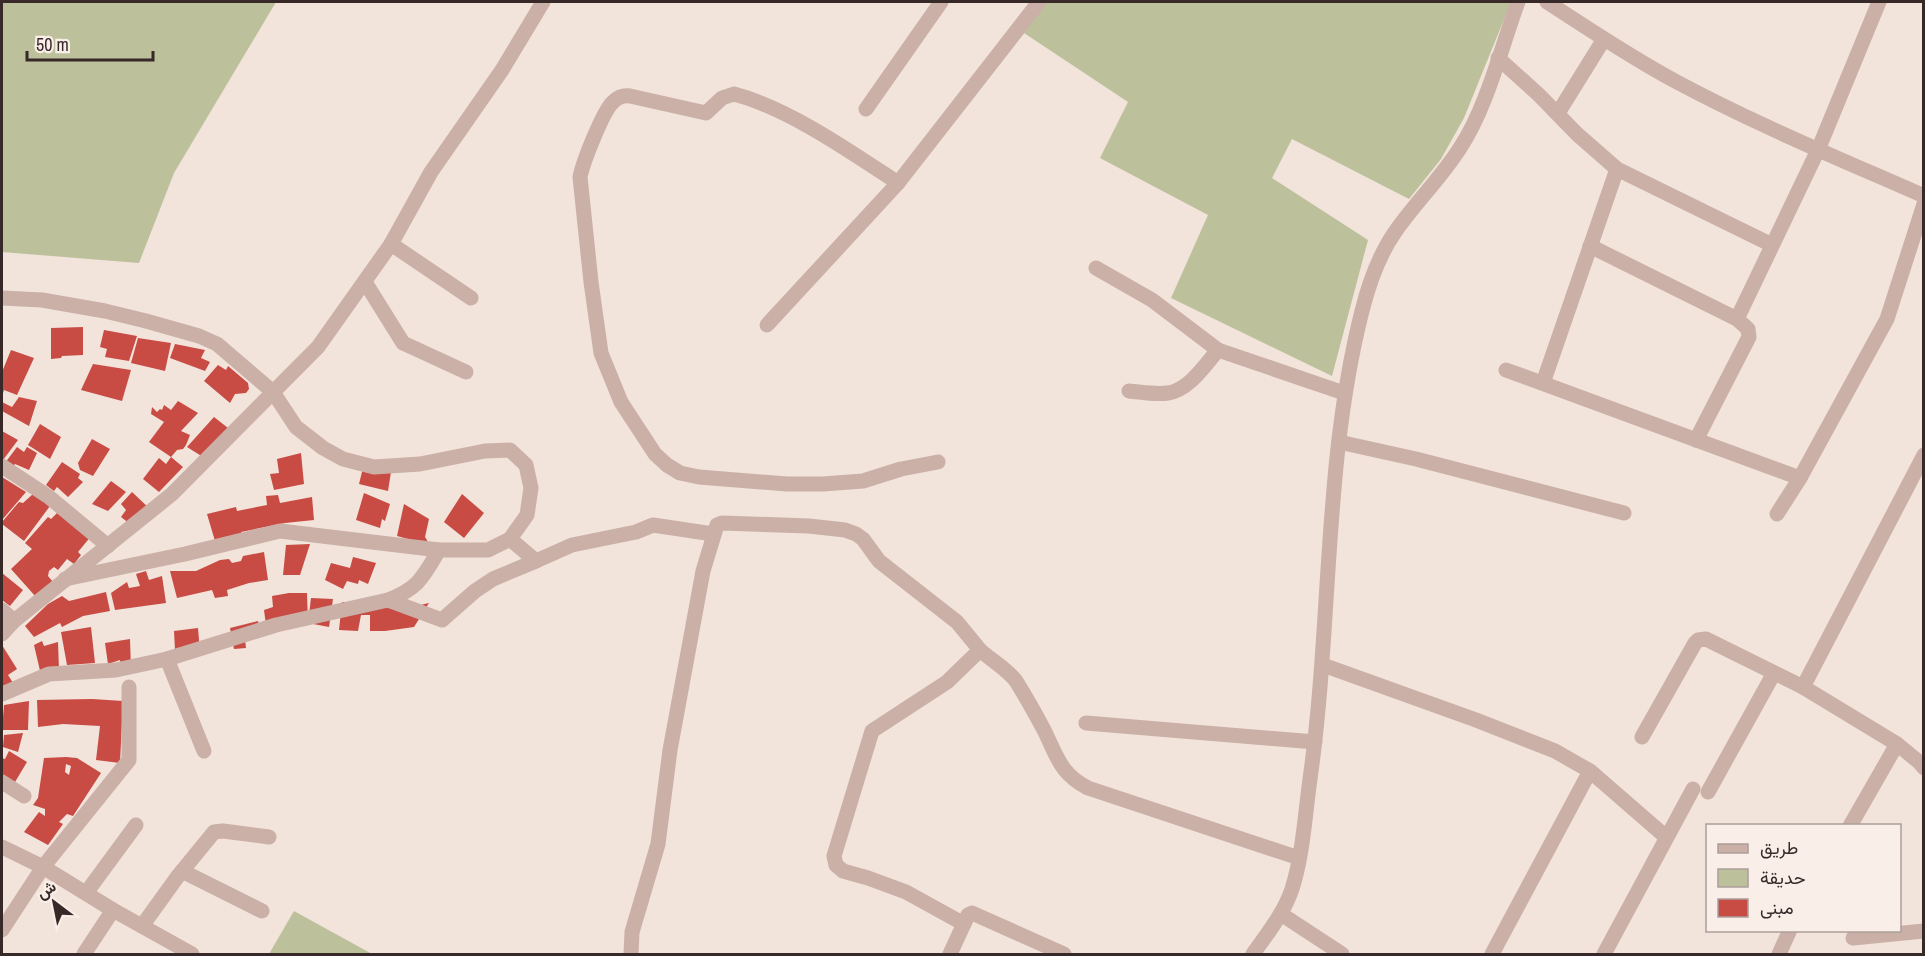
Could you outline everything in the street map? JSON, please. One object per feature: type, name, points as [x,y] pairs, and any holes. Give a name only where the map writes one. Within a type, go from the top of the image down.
[{"type":"street","points":[[2,634],[14,621],[65,579],[172,494],[318,347],[391,244],[431,171],[502,70],[543,2]]},
{"type":"street","points":[[866,110],[941,2]]},
{"type":"street","points":[[767,325],[898,183],[1039,2]]},
{"type":"street","points":[[1253,954],[1281,914],[1292,889],[1299,858],[1323,665],[1329,538],[1344,393],[1362,309],[1379,259],[1395,232],[1461,147],[1481,105],[1518,2]]},
{"type":"street","points":[[1547,2],[1604,39],[1683,85],[1818,150],[1923,196]]},
{"type":"street","points":[[1737,319],[1818,150],[1879,2]]},
{"type":"street","points":[[1558,114],[1604,39]]},
{"type":"street","points":[[1498,58],[1617,169],[1772,245]]},
{"type":"street","points":[[898,183],[841,146],[784,114],[734,94],[722,98],[706,113],[630,96],[620,97],[609,107],[583,161],[580,177],[601,353],[621,402],[655,454],[680,473],[699,477],[787,484],[823,484],[863,481],[901,469],[938,462]]},
{"type":"street","points":[[1543,383],[1617,169]]},
{"type":"street","points":[[1777,514],[1800,478],[1887,319],[1923,204]]},
{"type":"street","points":[[391,244],[471,298]]},
{"type":"street","points":[[1590,246],[1737,319],[1749,328],[1749,337],[1696,440]]},
{"type":"street","points":[[1096,268],[1152,300],[1218,350],[1344,393]]},
{"type":"street","points":[[365,282],[403,343],[466,372]]},
{"type":"street","points":[[2,298],[42,300],[105,311],[199,336],[217,344],[273,392],[296,427],[323,448],[343,459],[374,467],[420,464],[485,451],[510,450],[526,465],[531,488],[527,515],[510,539],[488,550],[439,550],[280,531],[65,579]]},
{"type":"street","points":[[1130,391],[1167,394],[1177,390],[1188,383],[1218,350]]},
{"type":"street","points":[[1506,370],[1800,478]]},
{"type":"street","points":[[1339,442],[1416,459],[1624,513]]},
{"type":"street","points":[[1803,687],[1923,455]]},
{"type":"street","points":[[2,466],[49,497],[108,546]]},
{"type":"street","points":[[632,954],[632,932],[658,844],[670,750],[703,571],[713,534],[717,525],[722,523],[809,526],[845,530],[856,534],[863,539],[879,561],[957,622],[980,650],[1014,678],[1034,709],[1053,750],[1068,774],[1076,782],[1088,788],[1299,858]]},
{"type":"street","points":[[388,600],[442,620],[475,591],[493,579],[572,545],[636,532],[653,525],[713,534]]},
{"type":"street","points":[[510,539],[536,561]]},
{"type":"street","points":[[2,694],[49,674],[116,670],[167,659],[276,625],[388,600],[414,587],[422,579],[439,550]]},
{"type":"street","points":[[2,610],[14,621]]},
{"type":"street","points":[[1642,737],[1698,640],[1706,639],[1803,687],[1897,744],[1923,768]]},
{"type":"street","points":[[964,924],[906,892],[843,871],[836,864],[834,856],[872,731],[947,682],[980,650]]},
{"type":"street","points":[[167,659],[204,751]]},
{"type":"street","points":[[1323,665],[1555,751],[1590,771],[1666,837]]},
{"type":"street","points":[[1604,954],[1666,837],[1701,791],[1774,673]]},
{"type":"street","points":[[2,930],[43,867],[129,760],[129,687]]},
{"type":"street","points":[[1086,723],[1315,742]]},
{"type":"street","points":[[1851,824],[1897,744]]},
{"type":"street","points":[[1492,954],[1590,771]]},
{"type":"street","points":[[2,782],[24,796]]},
{"type":"street","points":[[86,893],[136,825]]},
{"type":"street","points":[[142,926],[214,832],[223,831],[269,837]]},
{"type":"street","points":[[2,847],[43,867],[113,910],[192,954]]},
{"type":"street","points":[[182,871],[262,910]]},
{"type":"street","points":[[84,954],[113,910]]},
{"type":"street","points":[[950,954],[968,915],[974,913],[1064,954]]},
{"type":"street","points":[[1281,914],[1342,954]]},
{"type":"street","points":[[1853,938],[1923,931]]},
{"type":"street","points":[[1779,954],[1789,932]]},
{"type":"green space","points":[[2,2],[276,2],[174,173],[139,263],[2,252]]},
{"type":"green space","points":[[1047,2],[1511,2],[1464,118],[1441,159],[1409,199],[1292,139],[1272,178],[1368,240],[1332,376],[1171,298],[1208,215],[1100,158],[1128,102],[1024,33]]},
{"type":"green space","points":[[294,911],[372,954],[269,954]]},
{"type":"building","points":[[83,327],[83,355],[51,359],[51,328]]},
{"type":"building","points":[[104,330],[137,336],[129,361],[105,357],[107,349],[100,347]]},
{"type":"building","points":[[138,338],[171,343],[165,371],[131,363]]},
{"type":"building","points":[[175,344],[205,350],[201,358],[210,362],[205,371],[170,358]]},
{"type":"building","points":[[11,350],[34,358],[17,395],[4,390],[2,396],[2,372]]},
{"type":"building","points":[[93,364],[131,370],[122,401],[81,390]]},
{"type":"building","points":[[218,365],[226,370],[228,366],[248,383],[249,389],[246,393],[235,394],[230,403],[204,381]]},
{"type":"building","points":[[19,397],[37,401],[29,426],[2,411],[2,402],[12,407]]},
{"type":"building","points":[[178,401],[198,413],[181,431],[190,435],[186,445],[171,457],[149,442],[164,422],[151,414],[152,407],[157,412],[162,410],[164,405],[171,410]]},
{"type":"building","points":[[214,417],[228,428],[203,457],[187,447]]},
{"type":"building","points":[[40,424],[61,437],[50,459],[28,445]]},
{"type":"building","points":[[2,431],[18,440],[3,460],[2,459]]},
{"type":"building","points":[[92,439],[110,449],[93,476],[80,470],[78,463]]},
{"type":"building","points":[[17,447],[24,452],[27,447],[37,453],[29,470],[15,464],[12,468],[5,463]]},
{"type":"building","points":[[301,453],[304,484],[274,490],[270,474],[279,473],[277,459]]},
{"type":"building","points":[[171,457],[183,467],[159,492],[143,479],[159,458],[166,464]]},
{"type":"building","points":[[62,462],[80,474],[78,478],[83,482],[68,497],[57,487],[54,491],[46,485]]},
{"type":"building","points":[[363,468],[391,472],[388,491],[359,484]]},
{"type":"building","points":[[2,477],[26,492],[2,520]]},
{"type":"building","points":[[111,481],[126,492],[108,511],[92,504]]},
{"type":"building","points":[[132,492],[150,509],[130,524],[121,517],[126,510],[121,504]]},
{"type":"building","points":[[364,493],[390,504],[385,521],[382,519],[380,528],[356,520]]},
{"type":"building","points":[[33,494],[50,506],[24,541],[2,522],[19,502],[23,503]]},
{"type":"building","points":[[462,494],[484,513],[464,538],[444,522]]},
{"type":"building","points":[[278,495],[280,503],[312,497],[314,520],[241,532],[242,535],[215,541],[207,514],[236,507],[237,511],[267,505],[266,496]]},
{"type":"building","points":[[404,504],[429,519],[425,537],[430,545],[397,536]]},
{"type":"building","points":[[60,510],[92,535],[78,552],[81,555],[74,564],[67,559],[58,570],[54,567],[49,571],[48,576],[53,582],[36,597],[11,569],[32,549],[25,543],[48,517],[51,519]]},
{"type":"building","points":[[310,544],[300,575],[283,575],[286,545]]},
{"type":"building","points":[[264,552],[268,580],[227,590],[228,596],[215,598],[212,590],[177,598],[170,571],[196,571],[220,560],[229,559],[232,563],[241,561],[243,556]]},
{"type":"building","points":[[353,557],[376,563],[368,584],[359,580],[358,584],[347,581],[343,589],[325,580],[331,563],[350,568]]},
{"type":"building","points":[[146,571],[149,580],[162,576],[166,603],[115,610],[111,593],[127,582],[129,588],[140,586],[136,574]]},
{"type":"building","points":[[2,573],[23,590],[10,606],[2,600]]},
{"type":"building","points":[[106,592],[110,611],[83,616],[62,627],[60,623],[34,637],[25,626],[48,604],[62,596],[69,601]]},
{"type":"building","points":[[307,593],[308,623],[266,625],[264,610],[273,607],[272,596]]},
{"type":"building","points":[[311,598],[333,599],[329,627],[308,623]]},
{"type":"building","points":[[342,602],[403,609],[429,603],[414,627],[370,631],[370,615],[361,615],[358,631],[339,630]]},
{"type":"building","points":[[258,621],[262,636],[245,640],[246,648],[234,649],[230,628]]},
{"type":"building","points":[[91,627],[95,663],[67,665],[61,632]]},
{"type":"building","points":[[198,628],[200,652],[175,650],[174,631]]},
{"type":"building","points":[[130,639],[131,670],[122,671],[120,660],[108,664],[105,643]]},
{"type":"building","points":[[42,641],[44,646],[58,642],[59,670],[41,675],[34,645]]},
{"type":"building","points":[[2,645],[17,669],[8,675],[17,689],[2,693]]},
{"type":"building","points":[[37,700],[123,701],[120,763],[96,760],[100,726],[63,724],[38,727]]},
{"type":"building","points":[[29,701],[28,730],[2,730],[4,705]]},
{"type":"building","points":[[23,733],[18,752],[3,747],[4,735]]},
{"type":"building","points":[[9,751],[27,762],[15,782],[2,775],[2,758],[5,759]]},
{"type":"building","points":[[44,758],[77,758],[101,773],[73,816],[67,814],[59,822],[63,824],[48,845],[24,832],[39,812],[45,816],[45,809],[33,805],[38,798]],"holes":[[[66,764],[71,766],[69,775],[65,772]]]}]
